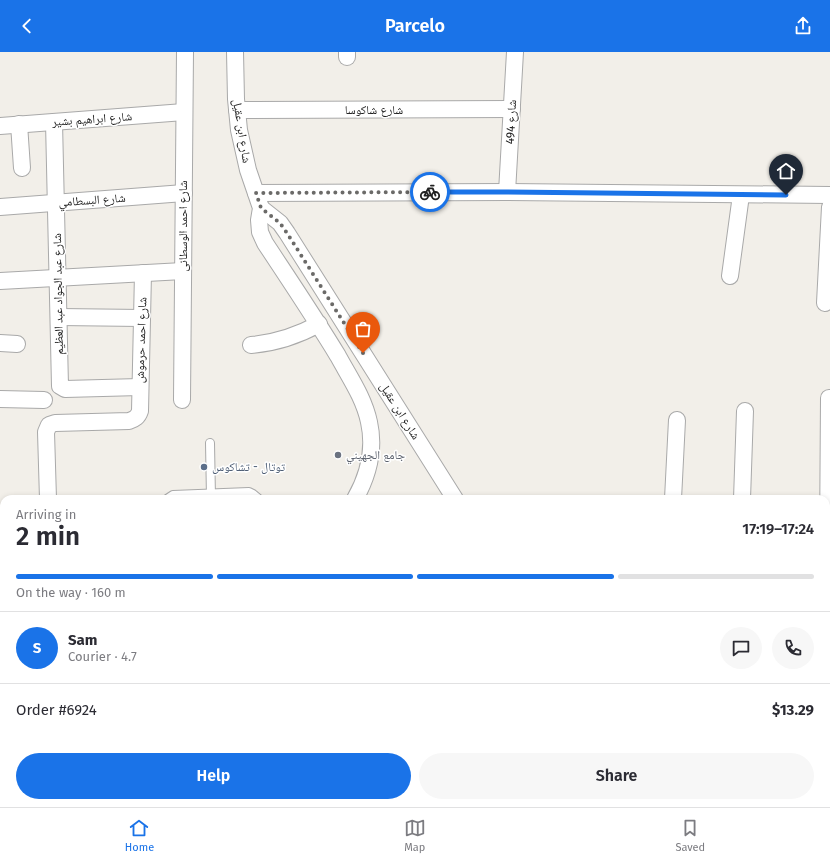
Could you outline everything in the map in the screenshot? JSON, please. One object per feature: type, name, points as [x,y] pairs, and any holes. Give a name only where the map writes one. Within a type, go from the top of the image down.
[{"type":"street","name":"شارع احمد الوسطانى","points":[[182,400],[185,52]]},
{"type":"street","name":"شارع ابن عقيل","points":[[235,52],[237,110],[243,150],[258,201],[260,232],[265,243],[319,324],[359,393],[366,408],[370,424],[371,440],[369,462],[367,472],[357,495]]},
{"type":"street","name":"شارع 494","points":[[507,192],[515,52]]},
{"type":"street","name":"شارع شاكوسا","points":[[237,110],[512,109]]},
{"type":"street","name":"شارع ابراهيم بشير","points":[[0,126],[184,112]]},
{"type":"street","name":"شارع عبد الجواد عبد العظيم","points":[[54,122],[60,384],[62,388],[65,389],[140,387]]},
{"type":"street","points":[[19,124],[22,168]]},
{"type":"street","points":[[258,201],[507,192],[830,196]]},
{"type":"street","name":"شارع البسطامي","points":[[0,207],[184,193]]},
{"type":"street","points":[[730,276],[741,195]]},
{"type":"street","name":"شارع ابن عقيل","points":[[258,201],[280,223],[287,233],[452,495]]},
{"type":"street","points":[[825,303],[830,207]]},
{"type":"street","points":[[0,281],[183,271]]},
{"type":"street","name":"شارع احمد حرموش","points":[[48,495],[46,432],[49,425],[55,423],[129,422],[139,415],[143,273]]},
{"type":"street","points":[[59,317],[142,318]]},
{"type":"street","points":[[251,346],[284,340],[319,324]]},
{"type":"street","points":[[0,343],[17,344]]},
{"type":"street","points":[[828,495],[829,398]]},
{"type":"street","points":[[0,399],[44,400]]},
{"type":"street","points":[[742,495],[745,411]]},
{"type":"street","points":[[673,495],[677,420]]},
{"type":"lane","points":[[210,443],[211,495]]},
{"type":"lane","points":[[220,495],[249,492],[254,495]]},
{"type":"way so far","points":[[363,353],[280,223],[261,208],[256,193],[430,192]]},
{"type":"place","name":"جامع الجهيني","points":[[338,455]]},
{"type":"place","name":"توتال - تشاكوس","points":[[204,467]]},
{"type":"route","points":[[430,192],[786,195]]}]
